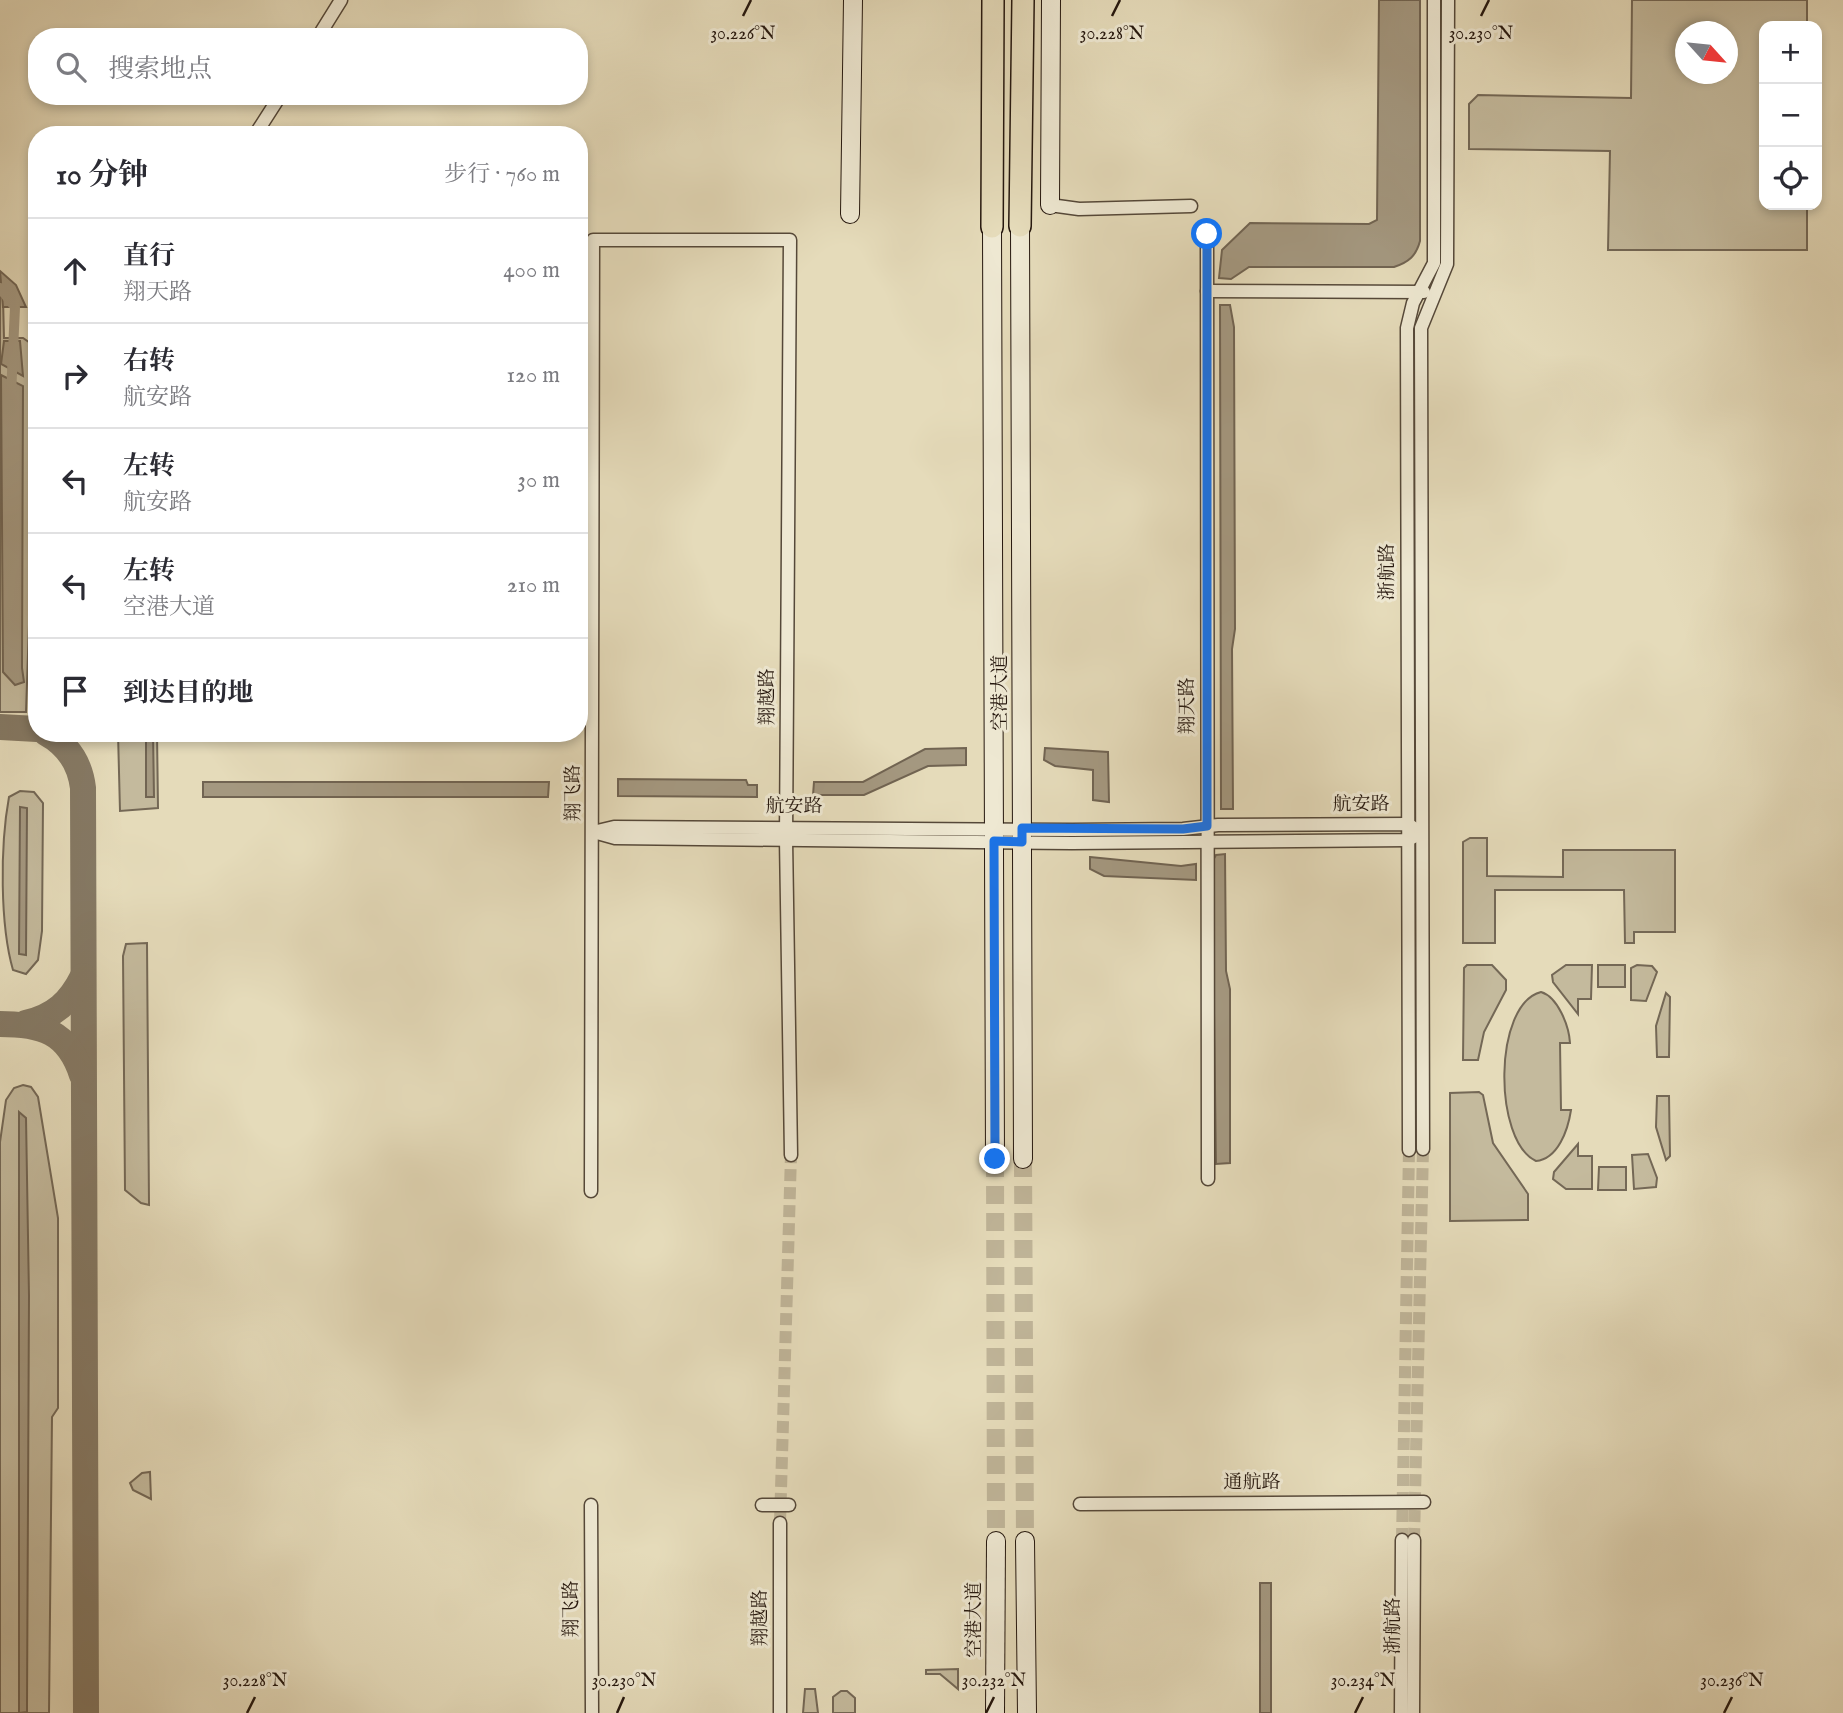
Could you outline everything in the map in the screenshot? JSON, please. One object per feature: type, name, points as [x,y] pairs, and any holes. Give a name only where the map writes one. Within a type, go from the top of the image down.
[{"type":"highway","points":[[992,227],[993,0]]},
{"type":"highway","points":[[1020,226],[1023,0]]},
{"type":"main road","points":[[849,214],[853,0]]},
{"type":"main road","points":[[1050,205],[1051,0]]},
{"type":"main road","name":"空港大道","points":[[1020,226],[1023,1159]]},
{"type":"main road","name":"空港大道","points":[[992,227],[995,1159]]},
{"type":"main road","name":"空港大道","points":[[996,1541],[996,1709]]},
{"type":"main road","points":[[1025,1541],[1026,1708]]},
{"type":"street","points":[[324,28],[341,0]]},
{"type":"street","name":"浙航路","points":[[1409,1150],[1407,327],[1419,292],[1434,263],[1434,0]]},
{"type":"street","name":"浙航路","points":[[1423,1149],[1420,328],[1447,264],[1448,0]]},
{"type":"street","points":[[261,126],[274,105]]},
{"type":"street","points":[[1050,205],[1079,209],[1191,206]]},
{"type":"street","name":"翔天路","points":[[1207,234],[1208,1179]]},
{"type":"street","name":"翔飞路","points":[[591,1191],[593,240],[790,240]]},
{"type":"street","name":"翔越路","points":[[790,240],[786,833],[791,1154]]},
{"type":"street","points":[[1207,291],[1435,292]]},
{"type":"street","name":"航安路","points":[[593,832],[615,838],[786,833],[1022,835],[1207,826],[1408,824],[1422,832]]},
{"type":"street","name":"航安路","points":[[1022,835],[1207,842],[1408,840],[1422,832]]},
{"type":"street","name":"通航路","points":[[1080,1504],[1424,1502]]},
{"type":"street","name":"翔飞路","points":[[591,1505],[592,1713]]},
{"type":"street","points":[[762,1505],[789,1505]]},
{"type":"street","name":"翔越路","points":[[780,1523],[780,1713]]},
{"type":"street","name":"浙航路","points":[[1401,1713],[1408,1540],[1413,1713]]},
{"type":"shaded area","points":[[1379,0],[1420,0],[1420,241],[1416,251],[1408,261],[1394,267],[1249,267],[1231,279],[1219,278],[1222,250],[1250,223],[1369,224],[1377,220]]},
{"type":"shaded area","points":[[1632,0],[1807,0],[1807,21],[1759,21],[1759,210],[1807,210],[1807,250],[1608,250],[1610,151],[1469,149],[1469,104],[1478,95],[1631,98]]},
{"type":"shaded area","points":[[0,271],[16,285],[26,307],[3,307]]},
{"type":"shaded area","points":[[0,295],[3,298],[4,338],[23,338],[28,342],[28,654],[26,712],[0,712]]},
{"type":"shaded area","points":[[1220,305],[1230,305],[1234,327],[1233,809],[1221,809]]},
{"type":"shaded area","points":[[4,341],[20,341],[23,376],[1,364]]},
{"type":"shaded area","points":[[1,375],[23,386],[24,682],[15,685],[3,672]]},
{"type":"shaded area","points":[[118,742],[157,742],[158,808],[120,811]]},
{"type":"shaded area","points":[[146,742],[153,742],[154,797],[146,797]]},
{"type":"shaded area","points":[[966,748],[966,765],[928,766],[864,795],[813,795],[814,782],[863,782],[925,749]]},
{"type":"shaded area","points":[[1045,748],[1108,752],[1109,802],[1093,800],[1093,770],[1055,766],[1044,760]]},
{"type":"shaded area","points":[[618,779],[746,780],[748,785],[757,785],[757,797],[618,796]]},
{"type":"shaded area","points":[[203,782],[549,782],[548,797],[203,797]]},
{"type":"shaded area","points":[[20,791],[34,792],[43,803],[42,931],[38,960],[26,974],[13,970],[6,931],[3,885],[4,838],[9,797]]},
{"type":"shaded area","points":[[20,807],[27,808],[26,955],[19,954]]},
{"type":"shaded area","points":[[1470,838],[1487,838],[1487,876],[1563,877],[1563,850],[1675,850],[1675,932],[1634,932],[1634,943],[1625,943],[1624,890],[1495,890],[1495,943],[1463,943],[1463,842]]},
{"type":"shaded area","points":[[1225,854],[1226,971],[1230,989],[1230,1163],[1216,1164],[1212,862],[1216,855]]},
{"type":"shaded area","points":[[1090,857],[1181,866],[1196,864],[1196,880],[1104,876],[1090,869]]},
{"type":"shaded area","points":[[147,943],[149,1205],[141,1203],[125,1190],[123,956],[126,944]]},
{"type":"shaded area","points":[[1467,965],[1492,965],[1506,980],[1506,990],[1484,1032],[1478,1060],[1463,1060],[1464,968]]},
{"type":"shaded area","points":[[1566,965],[1592,965],[1591,999],[1578,999],[1578,1014],[1553,982],[1552,975]]},
{"type":"shaded area","points":[[1598,965],[1625,965],[1625,987],[1598,987]]},
{"type":"shaded area","points":[[1637,965],[1652,966],[1657,972],[1646,1001],[1631,1000],[1631,968]]},
{"type":"shaded area","points":[[1541,992],[1553,1000],[1562,1013],[1567,1029],[1570,1043],[1560,1043],[1561,1110],[1571,1110],[1561,1142],[1550,1155],[1536,1161],[1522,1148],[1512,1128],[1506,1102],[1504,1074],[1507,1045],[1514,1021],[1525,1002]]},
{"type":"shaded area","points":[[1666,993],[1670,997],[1669,1057],[1657,1057],[1656,1026]]},
{"type":"shaded area","points":[[23,1085],[31,1087],[38,1097],[58,1218],[58,1408],[52,1417],[49,1713],[0,1713],[0,1142],[6,1100],[14,1088]]},
{"type":"shaded area","points":[[1479,1092],[1483,1095],[1493,1143],[1528,1194],[1528,1220],[1450,1221],[1450,1093]]},
{"type":"shaded area","points":[[1657,1096],[1669,1096],[1670,1156],[1666,1160],[1656,1127]]},
{"type":"shaded area","points":[[19,1112],[26,1118],[29,1296],[27,1712],[19,1713]]},
{"type":"shaded area","points":[[1578,1144],[1578,1156],[1592,1156],[1592,1189],[1566,1189],[1553,1179],[1554,1172]]},
{"type":"shaded area","points":[[1648,1154],[1657,1178],[1656,1187],[1634,1189],[1632,1155]]},
{"type":"shaded area","points":[[1599,1167],[1626,1167],[1626,1190],[1598,1190]]},
{"type":"shaded area","points":[[150,1472],[151,1499],[133,1490],[130,1483],[142,1473]]},
{"type":"shaded area","points":[[1260,1583],[1271,1583],[1271,1713],[1260,1713]]},
{"type":"shaded area","points":[[958,1669],[958,1689],[940,1674],[926,1674],[926,1670]]},
{"type":"shaded area","points":[[805,1689],[815,1689],[818,1713],[803,1713]]},
{"type":"shaded area","points":[[841,1691],[847,1691],[855,1698],[855,1713],[833,1713],[833,1697]]},
{"type":"waterway","points":[[0,288],[15,307],[11,395]]},
{"type":"taxiway","points":[[0,727],[28,729]]},
{"type":"taxiway","points":[[60,742],[76,763],[83,788],[86,1713]]},
{"type":"taxiway","points":[[26,1023],[60,1007],[83,976]]},
{"type":"taxiway","points":[[0,1024],[28,1026],[51,1033],[69,1048],[82,1075]]},
{"type":"tunnel","points":[[1414,1540],[1423,1149]]},
{"type":"tunnel","points":[[1402,1540],[1409,1150]]},
{"type":"tunnel","points":[[780,1523],[791,1155]]},
{"type":"tunnel","points":[[995,1159],[996,1541]]},
{"type":"tunnel","points":[[1023,1159],[1025,1541]]},
{"type":"route","points":[[995,1159],[994,841],[1022,842],[1022,828],[1183,829],[1207,826],[1207,234]]}]
